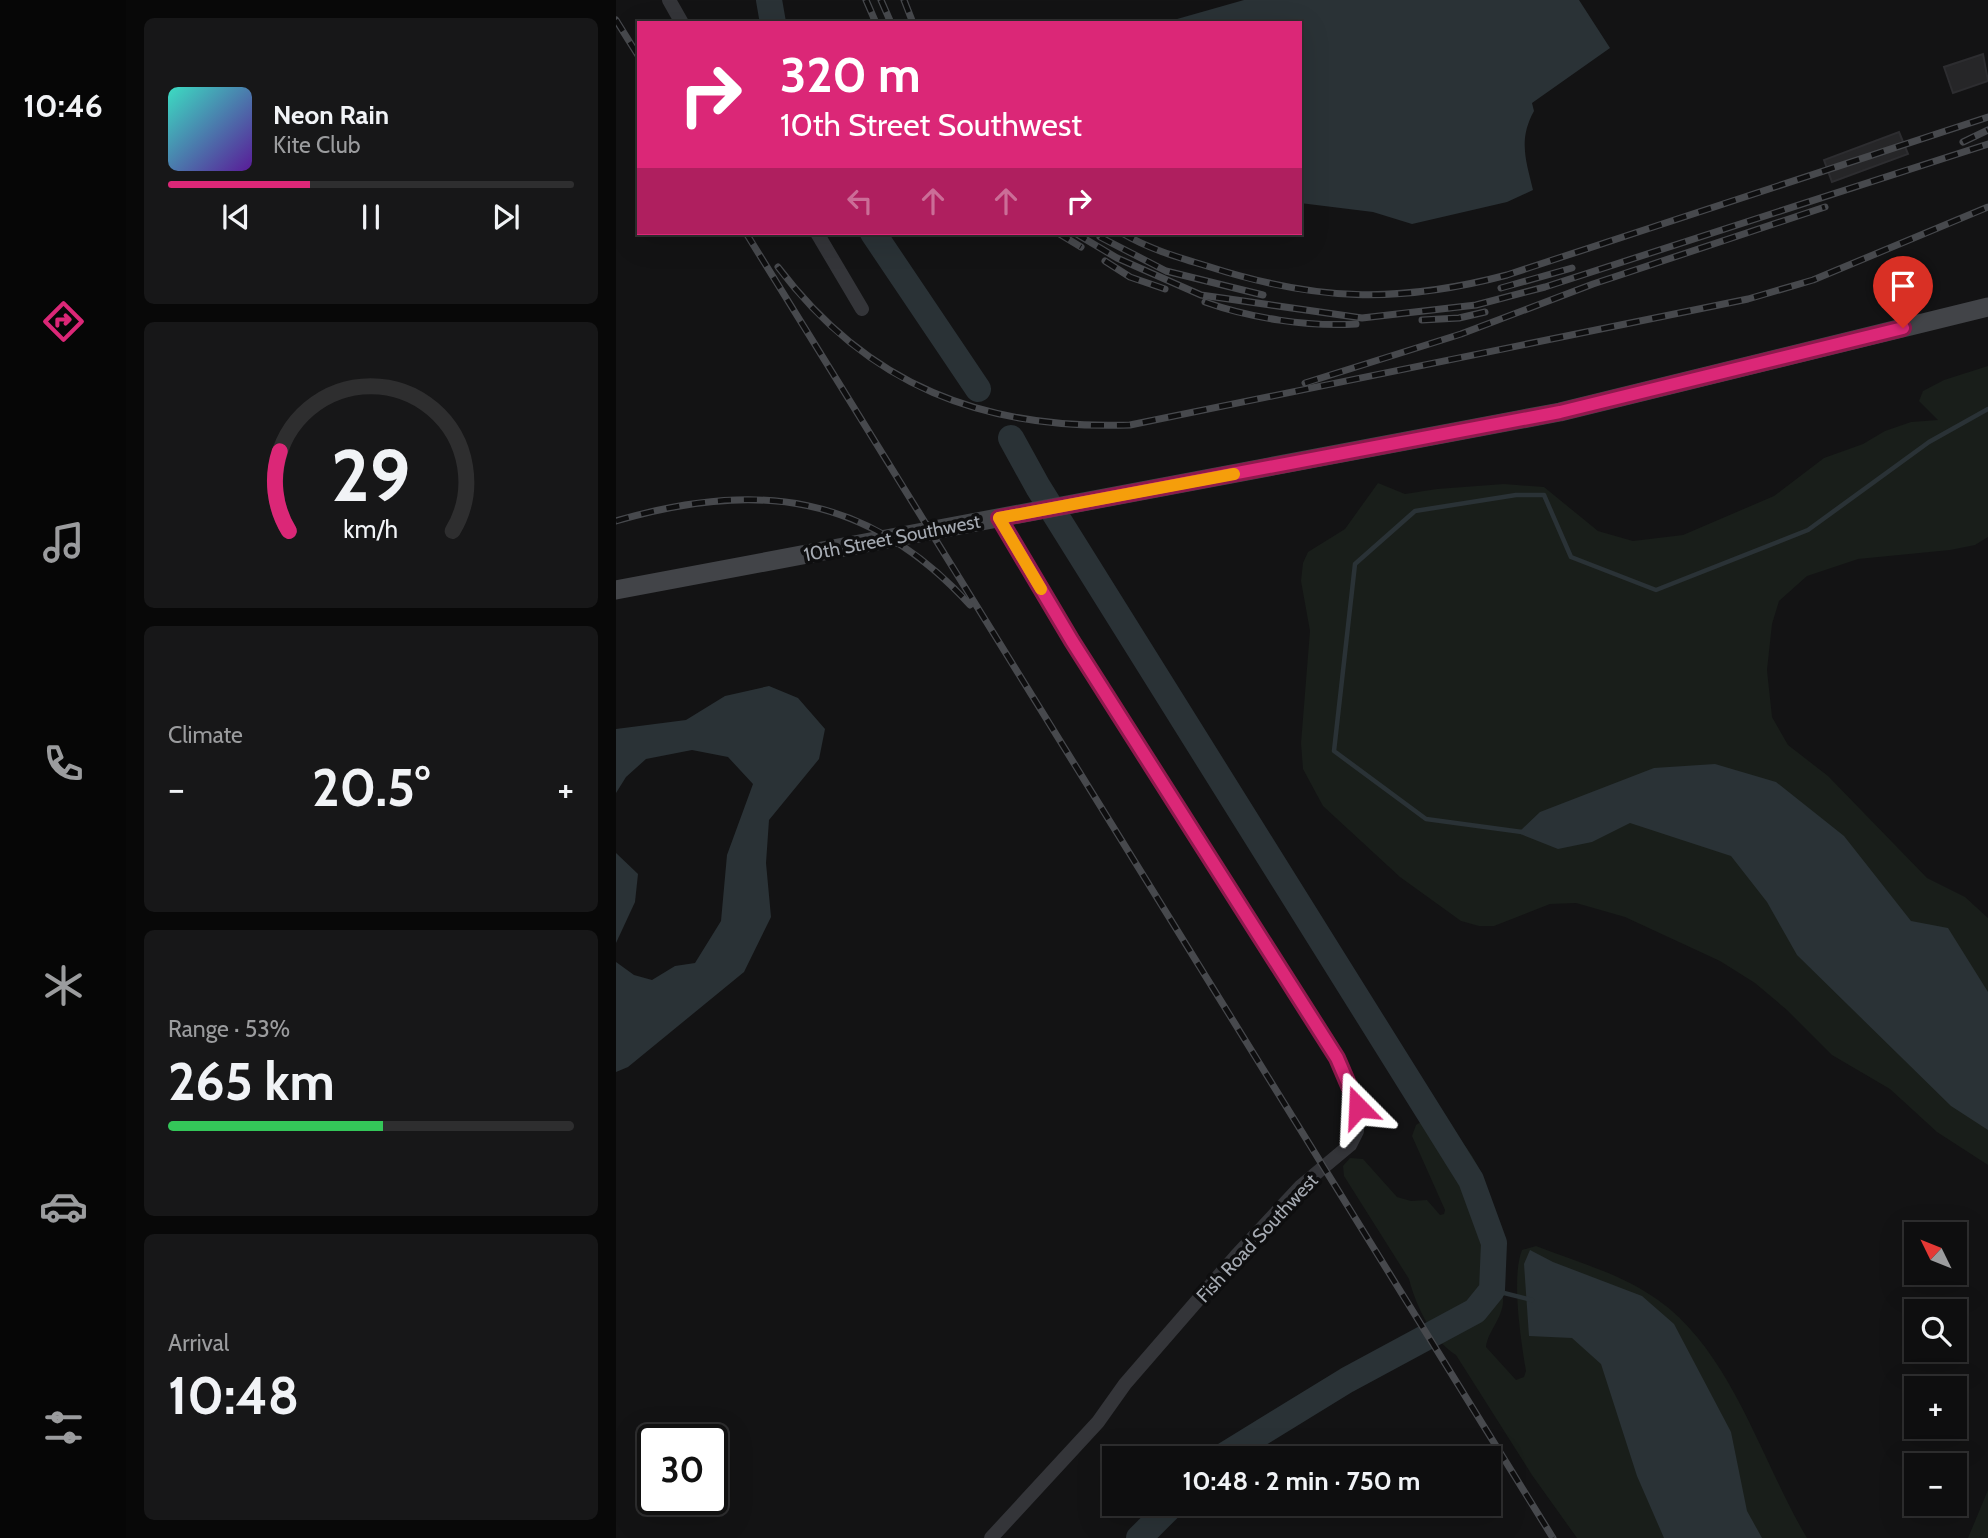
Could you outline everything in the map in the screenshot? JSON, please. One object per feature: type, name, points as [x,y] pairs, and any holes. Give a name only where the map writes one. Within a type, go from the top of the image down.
[{"type":"main road","name":"10th Street Southwest","points":[[616,590],[1560,412],[1988,307]]},
{"type":"street","points":[[669,0],[681,21]]},
{"type":"street","points":[[818,235],[862,309]]},
{"type":"street","name":"Fish Road Southwest","points":[[991,1538],[1098,1422],[1125,1384],[1236,1256],[1301,1186],[1350,1145],[1359,1118],[1350,1082],[1337,1058],[1072,641],[999,518]]},
{"type":"shaded area","points":[[1244,0],[1579,0],[1610,48],[1532,103],[1534,111],[1526,131],[1525,150],[1533,190],[1507,202],[1412,224],[1373,212],[1302,203],[1302,21],[1170,21]]},
{"type":"shaded area","points":[[1988,366],[1988,537],[1975,545],[1950,550],[1858,559],[1807,576],[1779,601],[1772,624],[1767,670],[1772,717],[1788,745],[1828,776],[1927,878],[1965,897],[1988,918],[1988,1165],[1937,1132],[1890,1089],[1832,1055],[1787,1010],[1755,983],[1720,961],[1625,917],[1576,903],[1550,904],[1494,926],[1479,926],[1461,921],[1400,877],[1323,806],[1303,769],[1301,743],[1310,631],[1301,581],[1303,563],[1308,552],[1345,529],[1378,483],[1405,494],[1504,484],[1544,487],[1598,531],[1633,541],[1683,535],[1774,496],[1824,458],[1911,422],[1938,420],[1919,401],[1923,391],[1944,380]]},
{"type":"shaded area","points":[[769,686],[798,698],[825,729],[819,759],[769,820],[766,863],[771,917],[744,972],[628,1067],[616,1072],[616,962],[634,975],[652,980],[675,966],[695,963],[721,921],[727,855],[753,784],[728,757],[692,750],[646,759],[626,777],[616,793],[616,729],[686,720],[725,696]]},
{"type":"shaded area","points":[[1715,764],[1776,782],[1844,836],[1911,921],[1948,928],[1988,992],[1988,1130],[1951,1106],[1797,955],[1767,902],[1731,856],[1630,823],[1592,842],[1558,849],[1518,833],[1540,812],[1654,768]]},
{"type":"shaded area","points":[[616,853],[638,874],[635,902],[616,943]]},
{"type":"shaded area","points":[[1424,1120],[1447,1129],[1465,1145],[1479,1168],[1489,1195],[1500,1252],[1503,1302],[1486,1347],[1516,1380],[1524,1377],[1526,1371],[1517,1292],[1522,1250],[1536,1246],[1630,1283],[1658,1300],[1684,1322],[1706,1349],[1726,1378],[1807,1538],[1577,1538],[1532,1475],[1456,1355],[1447,1349],[1432,1331],[1409,1279],[1344,1176],[1343,1166],[1350,1158],[1363,1159],[1397,1197],[1411,1201],[1427,1200],[1440,1215],[1444,1214],[1445,1210],[1412,1136],[1416,1125]]},
{"type":"shaded area","points":[[1530,1250],[1553,1262],[1642,1296],[1674,1324],[1731,1432],[1747,1511],[1762,1538],[1664,1538],[1637,1476],[1601,1364],[1572,1338],[1529,1336],[1524,1264]]},
{"type":"shaded area","points":[[1988,1490],[1988,1538],[1968,1538]]},
{"type":"building","points":[[1983,54],[1988,81],[1953,93],[1944,67]]},
{"type":"building","points":[[1899,132],[1908,154],[1832,182],[1824,160]]},
{"type":"waterway","points":[[769,0],[773,21]]},
{"type":"waterway","points":[[874,235],[978,389]]},
{"type":"waterway","points":[[1522,832],[1426,819],[1334,751],[1355,564],[1415,511],[1516,495],[1544,495],[1571,557],[1656,590],[1808,530],[1929,442],[1988,409]]},
{"type":"waterway","points":[[1011,438],[1038,487],[1471,1180],[1494,1243],[1492,1290],[1475,1311],[1347,1380],[1240,1446]]},
{"type":"waterway","points":[[1492,1290],[1532,1300]]},
{"type":"waterway","points":[[1139,1538],[1161,1516]]},
{"type":"railway","points":[[866,0],[875,21]]},
{"type":"railway","points":[[881,0],[890,21]]},
{"type":"railway","points":[[904,0],[912,21]]},
{"type":"railway","points":[[616,20],[637,54]]},
{"type":"railway","points":[[1126,235],[1174,256],[1246,278],[1284,286],[1356,294],[1429,291],[1507,275],[1988,117]]},
{"type":"railway","points":[[1963,142],[1988,130]]},
{"type":"railway","points":[[1078,235],[1117,258],[1201,295],[1362,318],[1476,305],[1545,287],[1988,144]]},
{"type":"railway","points":[[1305,383],[1461,334],[1593,284],[1825,207]]},
{"type":"railway","points":[[778,267],[813,308],[850,343],[890,371],[933,393],[978,409],[1026,419],[1077,425],[1130,425],[1748,299],[1813,280],[1988,207]]},
{"type":"railway","points":[[747,235],[1553,1538]]},
{"type":"railway","points":[[1061,235],[1081,247]]},
{"type":"railway","points":[[1100,237],[1166,271],[1263,295]]},
{"type":"railway","points":[[1105,261],[1130,277],[1165,289]]},
{"type":"railway","points":[[1501,288],[1572,268]]},
{"type":"railway","points":[[1205,302],[1241,313],[1279,320],[1356,324]]},
{"type":"railway","points":[[1422,320],[1459,318],[1485,312]]},
{"type":"railway","points":[[616,521],[667,508],[716,501],[763,500],[807,506],[850,518],[891,539],[931,568],[970,605]]},
{"type":"slow traffic","points":[[1041,589],[999,518],[1234,474]]},
{"type":"route","points":[[1358,1107],[1350,1082],[1337,1058],[1275,965],[1120,713],[1072,641],[999,518],[1560,412],[1903,328]]}]
